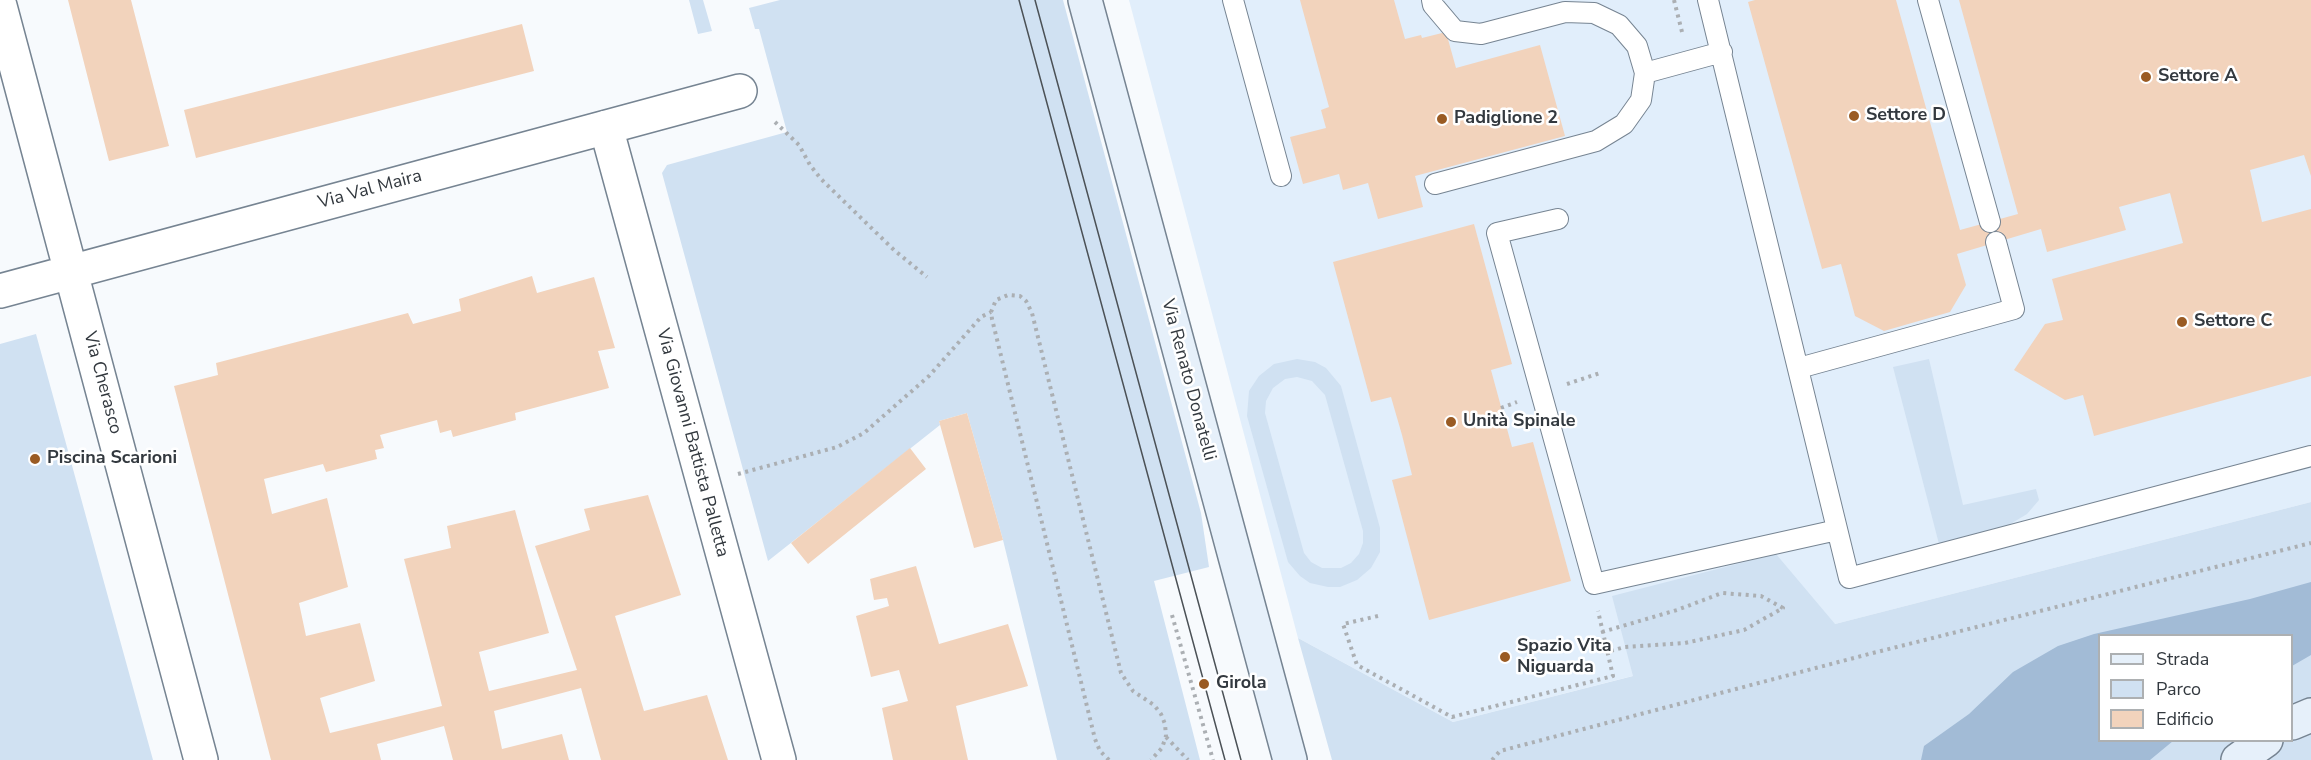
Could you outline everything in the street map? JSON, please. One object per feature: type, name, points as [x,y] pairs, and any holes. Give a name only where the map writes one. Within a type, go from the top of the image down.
[{"type":"main road","name":"Via Renato Donatelli","points":[[1085,0],[1290,760]]},
{"type":"main road","points":[[2293,723],[2311,715]]},
{"type":"main road","points":[[2238,760],[2265,742]]},
{"type":"street","name":"Via Cherasco","points":[[0,6],[201,760]]},
{"type":"street","name":"Via Val Maira","points":[[0,291],[740,91]]},
{"type":"street","name":"Via Giovanni Battista Palletta","points":[[606,127],[779,760]]},
{"type":"lane","points":[[1233,0],[1281,176]]},
{"type":"lane","points":[[1432,0],[1433,5],[1455,31],[1481,34],[1563,6],[1594,13],[1619,25],[1637,46],[1645,73],[1641,100],[1624,124],[1596,141],[1435,184]]},
{"type":"lane","points":[[1708,0],[1849,578],[2311,456]]},
{"type":"lane","points":[[1928,0],[1990,222]]},
{"type":"lane","points":[[1645,73],[1722,52]]},
{"type":"lane","points":[[1558,219],[1497,233],[1594,584],[1837,530]]},
{"type":"lane","points":[[1799,368],[2014,309],[1996,242]]},
{"type":"path","points":[[1674,0],[1684,40]]},
{"type":"path","points":[[776,122],[799,145],[821,179],[905,261],[927,277]]},
{"type":"path","points":[[1109,760],[1100,751],[1095,739],[991,312],[996,300],[1008,295],[1020,296],[1030,306],[1121,673],[1133,692],[1154,705],[1166,724],[1166,736],[1162,748],[1151,760]]},
{"type":"path","points":[[738,474],[837,447],[864,433],[929,376],[981,317],[991,312]]},
{"type":"path","points":[[1492,760],[1500,751],[1869,654],[2311,543]]},
{"type":"path","points":[[1378,616],[1343,624],[1356,665],[1452,717],[1613,676],[1602,632],[1594,584]]},
{"type":"path","points":[[1602,632],[1677,610],[1722,593],[1761,596],[1783,608],[1744,630],[1685,643],[1625,647],[1607,652]]},
{"type":"path","points":[[1172,615],[1213,760]]},
{"type":"path","points":[[1166,736],[1188,760]]},
{"type":"shaded area","points":[[1129,0],[2311,0],[2311,502],[1453,722],[1298,638]]},
{"type":"shaded area","points":[[2311,582],[2311,655],[2293,665],[2293,634],[2098,634],[2098,742],[2172,742],[2150,760],[1921,760],[1924,746],[1969,714],[2013,672],[2058,646],[2094,634],[2250,599]]},
{"type":"green space","points":[[689,0],[703,0],[712,31],[698,34]]},
{"type":"green space","points":[[780,0],[1063,0],[1201,513],[1209,567],[1154,581],[1200,760],[1057,760],[1003,540],[967,413],[939,421],[940,425],[768,561],[662,173],[667,165],[787,132],[759,29],[755,29],[749,8]]},
{"type":"green space","name":"Piscina Scarioni","points":[[36,334],[153,760],[0,760],[0,344]]},
{"type":"green space","points":[[1297,359],[1315,362],[1326,368],[1341,386],[1380,528],[1380,552],[1371,568],[1357,580],[1340,587],[1310,583],[1300,576],[1288,562],[1247,416],[1249,391],[1259,376],[1274,364]],"holes":[[[1297,377],[1312,381],[1325,395],[1363,531],[1363,543],[1359,554],[1351,563],[1341,568],[1322,568],[1311,562],[1304,553],[1265,413],[1266,401],[1273,388],[1285,379]]]},
{"type":"green space","points":[[1929,359],[1963,505],[2036,489],[2039,500],[2027,514],[2007,526],[1939,544],[1893,367]]},
{"type":"green space","points":[[2311,502],[2311,760],[1332,760],[1298,638],[1453,722],[1633,676],[1612,596],[1776,554],[1835,624]]},
{"type":"building","points":[[68,0],[131,0],[169,146],[109,161]]},
{"type":"building","name":"Padiglione 2","points":[[1300,0],[1394,0],[1405,39],[1421,35],[1422,38],[1446,32],[1456,68],[1540,45],[1565,136],[1415,176],[1423,207],[1378,219],[1368,183],[1343,190],[1339,174],[1303,184],[1290,137],[1326,128],[1321,110],[1329,107]]},
{"type":"building","points":[[1755,0],[1896,0],[1960,230],[2018,214],[1959,0],[2311,0],[2311,176],[2304,155],[2250,170],[2262,222],[2311,209],[2311,376],[2094,436],[2083,395],[2065,400],[2014,370],[2045,324],[2063,320],[2052,279],[2183,243],[2170,193],[2119,207],[2126,230],[2047,252],[2041,229],[1957,254],[1966,285],[1950,312],[1884,331],[1855,316],[1841,264],[1822,269],[1748,2]]},
{"type":"building","points":[[522,24],[534,71],[196,158],[184,110]]},
{"type":"building","name":"Unità Spinale","points":[[1474,224],[1512,364],[1491,370],[1512,447],[1533,442],[1571,581],[1429,620],[1392,480],[1412,475],[1402,435],[1391,397],[1371,402],[1333,262]]},
{"type":"building","points":[[532,276],[537,293],[594,277],[615,348],[598,351],[609,388],[515,413],[516,420],[453,437],[451,430],[440,433],[437,420],[380,435],[384,448],[375,450],[377,459],[326,472],[323,464],[264,479],[272,514],[327,498],[348,587],[299,603],[306,636],[360,623],[375,681],[320,698],[330,733],[442,706],[404,559],[451,548],[447,526],[515,510],[549,633],[479,652],[489,691],[577,670],[535,546],[590,530],[584,509],[648,495],[681,595],[615,616],[644,711],[707,695],[728,760],[601,760],[581,688],[494,711],[502,749],[562,734],[569,760],[453,760],[444,726],[377,744],[381,760],[271,760],[174,386],[218,375],[216,363],[408,313],[413,324],[461,311],[459,299]]},
{"type":"building","points":[[967,413],[1003,540],[974,548],[939,421]]},
{"type":"building","points":[[910,448],[926,469],[808,564],[791,543]]},
{"type":"building","points":[[916,566],[939,644],[1008,624],[1028,686],[956,706],[968,760],[893,760],[882,708],[908,701],[899,670],[871,677],[856,616],[889,606],[887,598],[874,600],[870,579]]},
{"type":"tram line","points":[[1019,0],[1225,760]]},
{"type":"tram line","points":[[1035,0],[1241,760]]},
{"type":"place","name":"Settore A","points":[[2146,77]]},
{"type":"place","name":"Settore D","points":[[1854,116]]},
{"type":"place","name":"Padiglione 2","points":[[1442,119]]},
{"type":"place","name":"Settore C","points":[[2182,322]]},
{"type":"place","name":"Unità Spinale","points":[[1451,422]]},
{"type":"place","name":"Piscina Scarioni","points":[[35,459]]},
{"type":"place","name":"Spazio Vita Niguarda","points":[[1505,657]]},
{"type":"place","name":"Girola","points":[[1204,684]]}]
